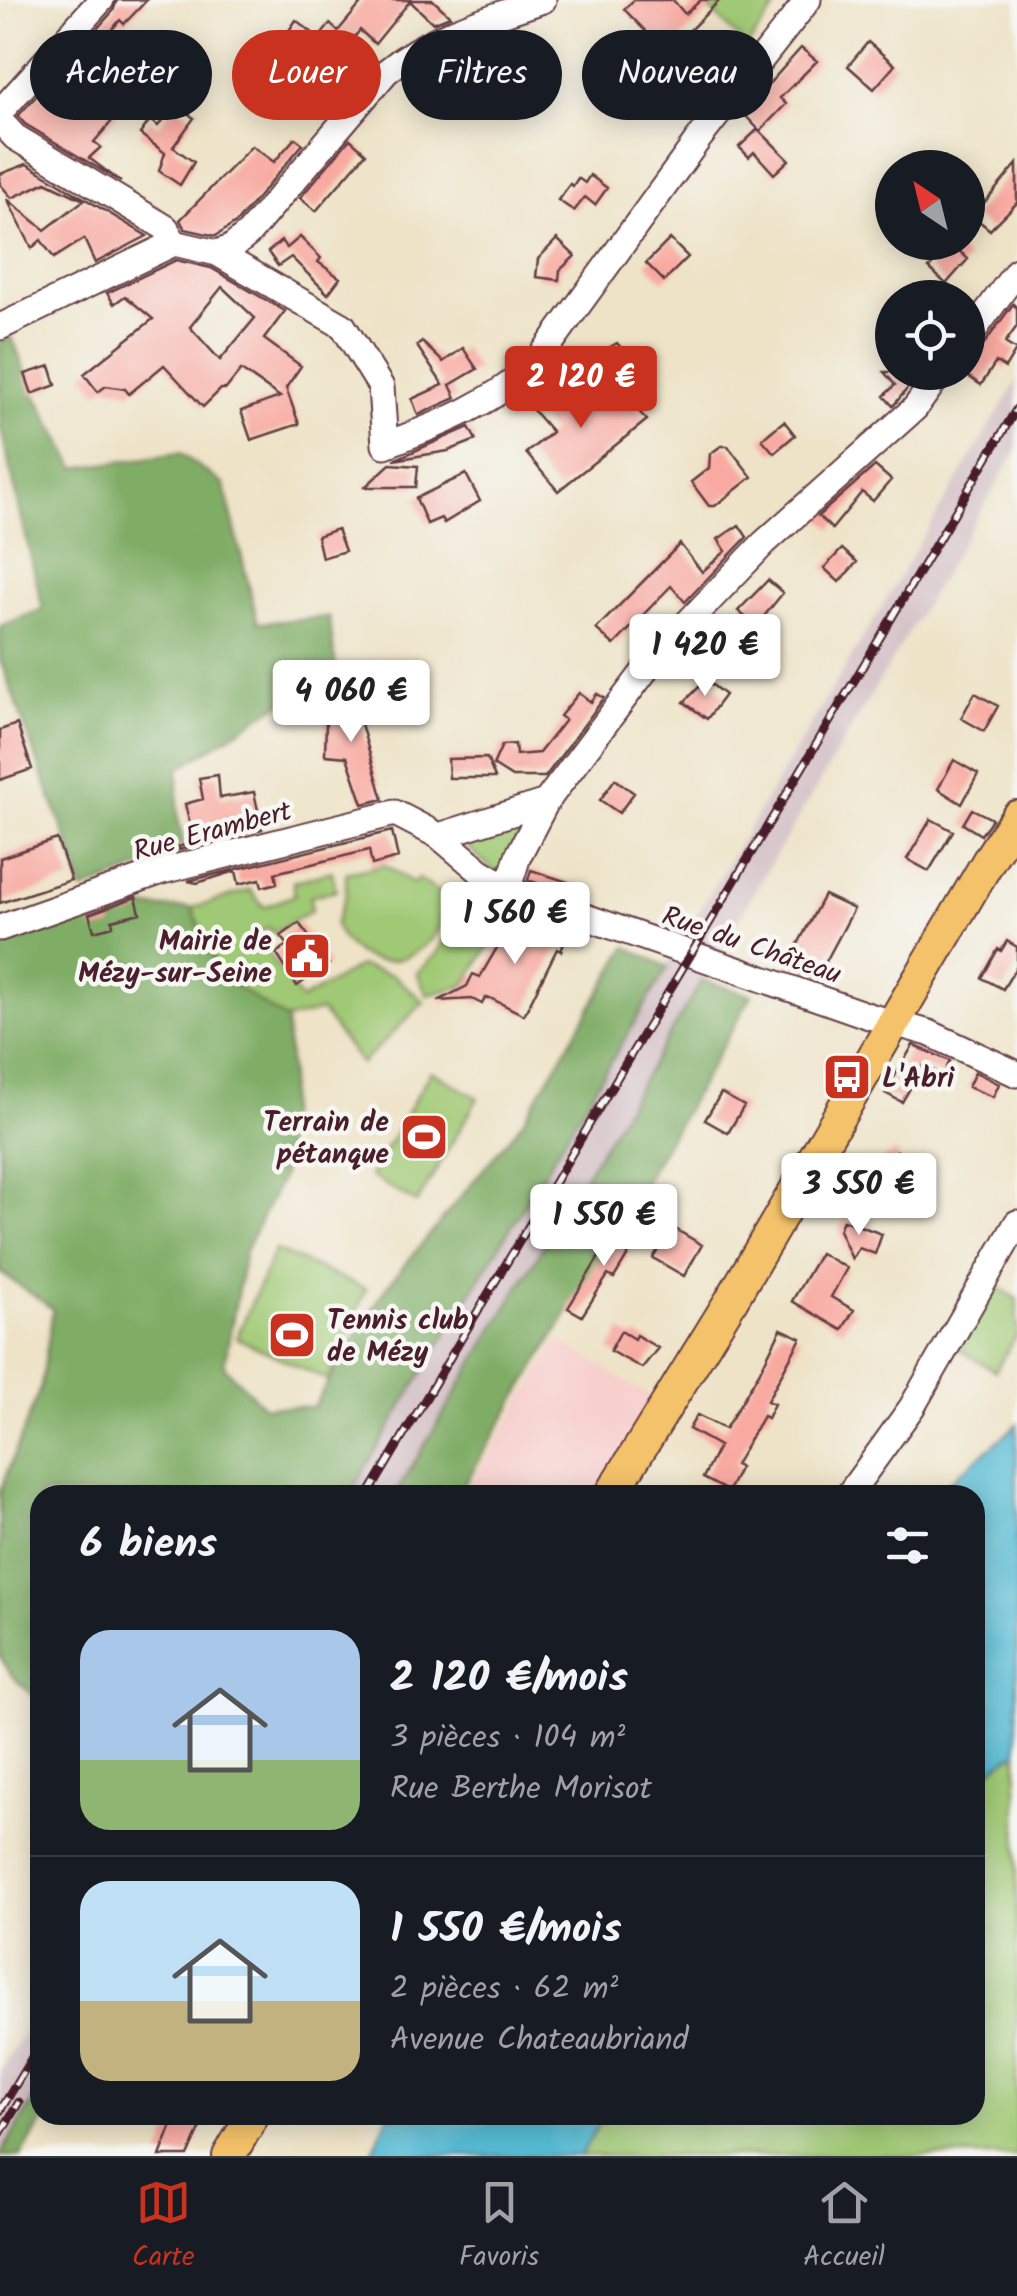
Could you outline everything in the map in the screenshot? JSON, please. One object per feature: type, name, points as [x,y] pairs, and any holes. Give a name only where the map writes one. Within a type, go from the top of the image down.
[{"type":"main road","points":[[638,1485],[903,1025],[1017,818]]},
{"type":"main road","points":[[617,1485],[1017,838]]},
{"type":"main road","points":[[229,2156],[247,2125]]},
{"type":"main road","points":[[244,2156],[262,2125]]},
{"type":"street","points":[[0,112],[101,0]]},
{"type":"street","points":[[217,253],[231,248],[248,234],[400,60],[446,34],[543,0]]},
{"type":"street","points":[[0,328],[174,243],[217,253],[343,326],[381,387],[385,445],[461,416],[514,384],[537,362],[700,136],[808,0]]},
{"type":"street","points":[[0,121],[16,137],[166,228],[174,243]]},
{"type":"street","points":[[985,315],[1017,271]]},
{"type":"street","points":[[512,890],[518,856],[546,802],[655,656],[799,510],[915,408],[928,390]]},
{"type":"street","points":[[439,836],[546,802]]},
{"type":"street","name":"Rue Erambert","points":[[0,928],[162,871],[396,813],[439,836],[480,871],[512,890]]},
{"type":"street","name":"Rue du Château","points":[[512,890],[903,1025],[1017,1074]]},
{"type":"street","points":[[856,1485],[912,1406],[1017,1223]]},
{"type":"shaded area","points":[[1017,381],[1017,450],[401,1485],[355,1485]]},
{"type":"shaded area","points":[[559,1340],[652,1398],[601,1485],[469,1485]]},
{"type":"shaded area","points":[[30,2020],[30,2106],[0,2156],[0,2070]]},
{"type":"green space","points":[[701,0],[781,0],[759,30],[730,30]]},
{"type":"green space","points":[[12,337],[32,388],[76,468],[180,453],[224,485],[258,623],[329,617],[336,668],[178,769],[178,819],[185,850],[82,891],[77,867],[0,660],[0,626],[43,609],[0,425],[0,341]]},
{"type":"green space","points":[[530,818],[499,876],[461,841]]},
{"type":"green space","points":[[385,865],[413,883],[419,879],[449,900],[443,921],[431,938],[399,959],[381,961],[363,956],[348,945],[335,925],[346,894],[346,873]]},
{"type":"green space","points":[[332,871],[336,890],[310,897],[312,910],[273,933],[268,927],[256,936],[301,1000],[359,966],[393,975],[424,1002],[361,1064],[321,1011],[286,1020],[220,976],[192,908],[250,890],[264,907],[295,895],[293,882]]},
{"type":"green space","points":[[480,888],[513,908],[464,986],[427,995],[417,973],[436,954],[459,914]]},
{"type":"green space","points":[[88,908],[192,908],[220,976],[286,1020],[290,1073],[282,1177],[245,1251],[224,1366],[264,1407],[313,1407],[385,1289],[523,1121],[627,947],[668,967],[355,1485],[30,1485],[30,1693],[0,1657],[0,1491],[41,1386],[53,1309],[0,1272],[0,930]]},
{"type":"green space","points":[[702,980],[752,995],[464,1485],[401,1485]]},
{"type":"green space","name":"Terrain de pétanque","points":[[431,1071],[478,1098],[417,1203],[370,1176]]},
{"type":"green space","points":[[275,1250],[366,1289],[328,1380],[236,1338]]},
{"type":"green space","points":[[998,1287],[1017,1299],[1017,1335],[995,1371],[959,1349]]},
{"type":"green space","points":[[1017,1752],[1017,2156],[580,2156],[598,2125],[985,2125],[985,1773]]},
{"type":"green space","points":[[30,2106],[30,2125],[41,2125],[21,2156],[0,2156]]},
{"type":"water","points":[[1017,1424],[1017,1752],[985,1773],[985,1485],[947,1485]]},
{"type":"water","points":[[384,2125],[598,2125],[580,2156],[371,2156]]},
{"type":"building","points":[[117,0],[147,0],[124,24],[120,20],[112,30],[96,30],[113,11]]},
{"type":"building","points":[[364,0],[433,0],[450,16],[433,23],[410,1],[381,37],[381,30],[339,30]]},
{"type":"building","points":[[634,0],[673,0],[685,14],[701,0],[720,0],[690,30],[645,30],[624,9]]},
{"type":"building","points":[[296,20],[309,30],[289,30]]},
{"type":"building","points":[[868,42],[895,65],[874,89],[848,66]]},
{"type":"building","points":[[801,48],[817,61],[780,98],[786,104],[773,118],[773,79]]},
{"type":"building","points":[[30,103],[30,120],[113,120],[94,142],[101,147],[89,158],[121,182],[25,124],[18,116]]},
{"type":"building","points":[[150,120],[158,126],[163,120],[193,120],[173,147],[194,162],[180,185],[159,171],[165,153],[140,134]]},
{"type":"building","points":[[750,120],[771,120],[760,131]]},
{"type":"building","points":[[758,129],[789,160],[774,174],[754,152],[749,157],[739,147]]},
{"type":"building","points":[[295,138],[303,144],[237,222],[216,236],[185,229],[180,220],[252,146],[274,162]]},
{"type":"building","points":[[350,139],[366,153],[316,211],[300,198]]},
{"type":"building","points":[[27,164],[147,236],[95,263],[84,239],[54,258],[41,240],[32,248],[7,199],[45,230],[84,200],[46,182],[12,198],[0,184],[0,174]]},
{"type":"building","points":[[1017,164],[1017,203],[990,230],[985,226],[985,202]]},
{"type":"building","points":[[590,175],[607,188],[595,205],[585,197],[574,211],[558,200],[570,184],[573,186],[578,178],[585,183]]},
{"type":"building","points":[[300,237],[321,258],[318,262],[340,278],[328,294],[291,257],[278,266],[268,252],[281,241],[287,248]]},
{"type":"building","points":[[557,239],[575,256],[560,270],[559,280],[536,277],[538,259]]},
{"type":"building","points":[[670,239],[688,257],[664,281],[646,263]]},
{"type":"building","points":[[176,260],[211,268],[285,311],[264,339],[301,366],[286,388],[299,424],[251,440],[241,411],[280,397],[241,370],[226,389],[221,389],[203,407],[164,365],[129,394],[125,389],[106,386],[98,392],[84,374],[153,319],[125,296],[114,304],[107,293]],"holes":[[[222,287],[255,318],[220,360],[190,327]]]},
{"type":"building","points":[[937,260],[967,260],[950,280],[942,280],[929,268]]},
{"type":"building","points":[[1013,304],[1017,308],[1017,326],[1005,343],[1016,350],[1005,368],[996,362],[985,379],[985,342]]},
{"type":"building","points":[[422,342],[443,362],[463,348],[477,369],[450,385],[456,398],[418,415],[412,399],[443,385],[417,346]]},
{"type":"building","points":[[617,343],[639,369],[618,386],[593,357]]},
{"type":"building","points":[[50,366],[56,385],[32,394],[25,374]]},
{"type":"building","points":[[609,380],[647,420],[558,491],[526,453],[552,432],[532,409],[560,385],[578,406]]},
{"type":"building","points":[[890,390],[906,390],[893,406],[884,396]]},
{"type":"building","points":[[784,421],[795,435],[774,453],[762,439]]},
{"type":"building","points":[[469,427],[476,440],[448,451],[394,460]]},
{"type":"building","points":[[728,446],[752,477],[715,506],[709,506],[691,482],[709,468],[710,454]]},
{"type":"building","points":[[390,464],[418,466],[416,487],[365,487]]},
{"type":"building","points":[[875,466],[891,480],[873,501],[862,492],[832,529],[818,516]]},
{"type":"building","points":[[466,474],[480,501],[444,523],[441,518],[427,524],[416,498]]},
{"type":"building","points":[[739,525],[747,537],[685,602],[671,586],[614,645],[596,629],[680,544],[702,572],[726,551],[718,539]]},
{"type":"building","points":[[337,529],[345,551],[322,558],[317,536]]},
{"type":"building","points":[[842,549],[857,562],[839,582],[824,568]]},
{"type":"building","points":[[768,580],[783,593],[756,626],[738,611]]},
{"type":"building","points":[[706,680],[725,695],[707,719],[684,702]]},
{"type":"building","points":[[345,690],[349,717],[359,717],[383,799],[363,804],[347,757],[325,755],[327,691]]},
{"type":"building","points":[[579,693],[591,702],[597,694],[604,698],[545,777],[512,777],[493,765],[502,745],[515,744],[516,755],[539,753],[565,720],[560,716]]},
{"type":"building","points":[[975,693],[998,706],[984,731],[961,718]]},
{"type":"building","points":[[17,724],[32,769],[0,780],[0,730]]},
{"type":"building","points":[[487,758],[495,778],[449,778],[448,759]]},
{"type":"building","points":[[954,760],[978,774],[962,804],[938,789]]},
{"type":"building","points":[[218,775],[220,798],[254,792],[262,829],[179,850],[178,847],[194,842],[185,804],[203,799],[199,778]]},
{"type":"building","points":[[615,779],[634,793],[619,813],[600,800]]},
{"type":"building","points":[[972,809],[992,819],[981,835],[963,824]]},
{"type":"building","points":[[931,819],[953,831],[929,871],[907,859]]},
{"type":"building","points":[[392,831],[398,858],[372,865],[369,850],[275,873],[277,883],[262,887],[260,879],[239,884],[236,871],[197,883],[188,881]]},
{"type":"building","points":[[57,839],[71,880],[0,903],[0,858]]},
{"type":"building","points":[[531,870],[571,883],[568,894],[528,880]]},
{"type":"building","points":[[824,895],[854,909],[816,980],[786,967]]},
{"type":"building","points":[[136,897],[140,913],[112,920],[113,926],[94,931],[89,914]]},
{"type":"building","points":[[534,921],[567,935],[524,1015],[490,998],[482,1004],[472,999],[438,1001],[467,986],[473,974],[480,977],[512,922],[522,927]]},
{"type":"building","name":"Mairie de Mézy-sur-Seine","points":[[299,923],[329,964],[297,986],[276,953],[288,945],[281,936]]},
{"type":"building","points":[[1007,941],[1017,947],[1017,966],[1003,989],[982,978]]},
{"type":"building","points":[[913,1045],[950,1061],[943,1075],[923,1066],[902,1102],[885,1093]]},
{"type":"building","points":[[975,1072],[999,1084],[993,1097],[968,1087]]},
{"type":"building","points":[[721,1093],[744,1106],[728,1133],[705,1120]]},
{"type":"building","points":[[897,1151],[899,1164],[910,1171],[896,1194],[872,1180],[886,1157]]},
{"type":"building","points":[[843,1220],[882,1234],[875,1254],[859,1248],[852,1259],[839,1230]]},
{"type":"building","points":[[617,1227],[638,1238],[614,1278],[608,1275],[582,1316],[568,1308]]},
{"type":"building","points":[[672,1227],[702,1245],[684,1276],[653,1258]]},
{"type":"building","points":[[820,1253],[847,1268],[831,1297],[854,1310],[842,1330],[792,1301]]},
{"type":"building","points":[[781,1329],[801,1338],[767,1401],[774,1404],[767,1418],[763,1416],[735,1465],[740,1467],[731,1485],[716,1485],[703,1478],[719,1446],[689,1429],[697,1415],[725,1429]]},
{"type":"building","points":[[621,1331],[658,1348],[642,1368],[610,1351]]},
{"type":"building","points":[[172,2125],[202,2125],[188,2156],[160,2156]]},
{"type":"railway","points":[[374,1485],[1017,408]]},
{"type":"railway","points":[[0,2111],[30,2061]]},
{"type":"railway","points":[[0,2134],[19,2102]]},
{"type":"place","name":"Mairie de Mézy-sur-Seine","points":[[307,956]]},
{"type":"place","name":"L'Abri","points":[[847,1077]]},
{"type":"place","name":"Terrain de pétanque","points":[[424,1137]]},
{"type":"place","name":"Tennis club de Mézy","points":[[292,1335]]}]
